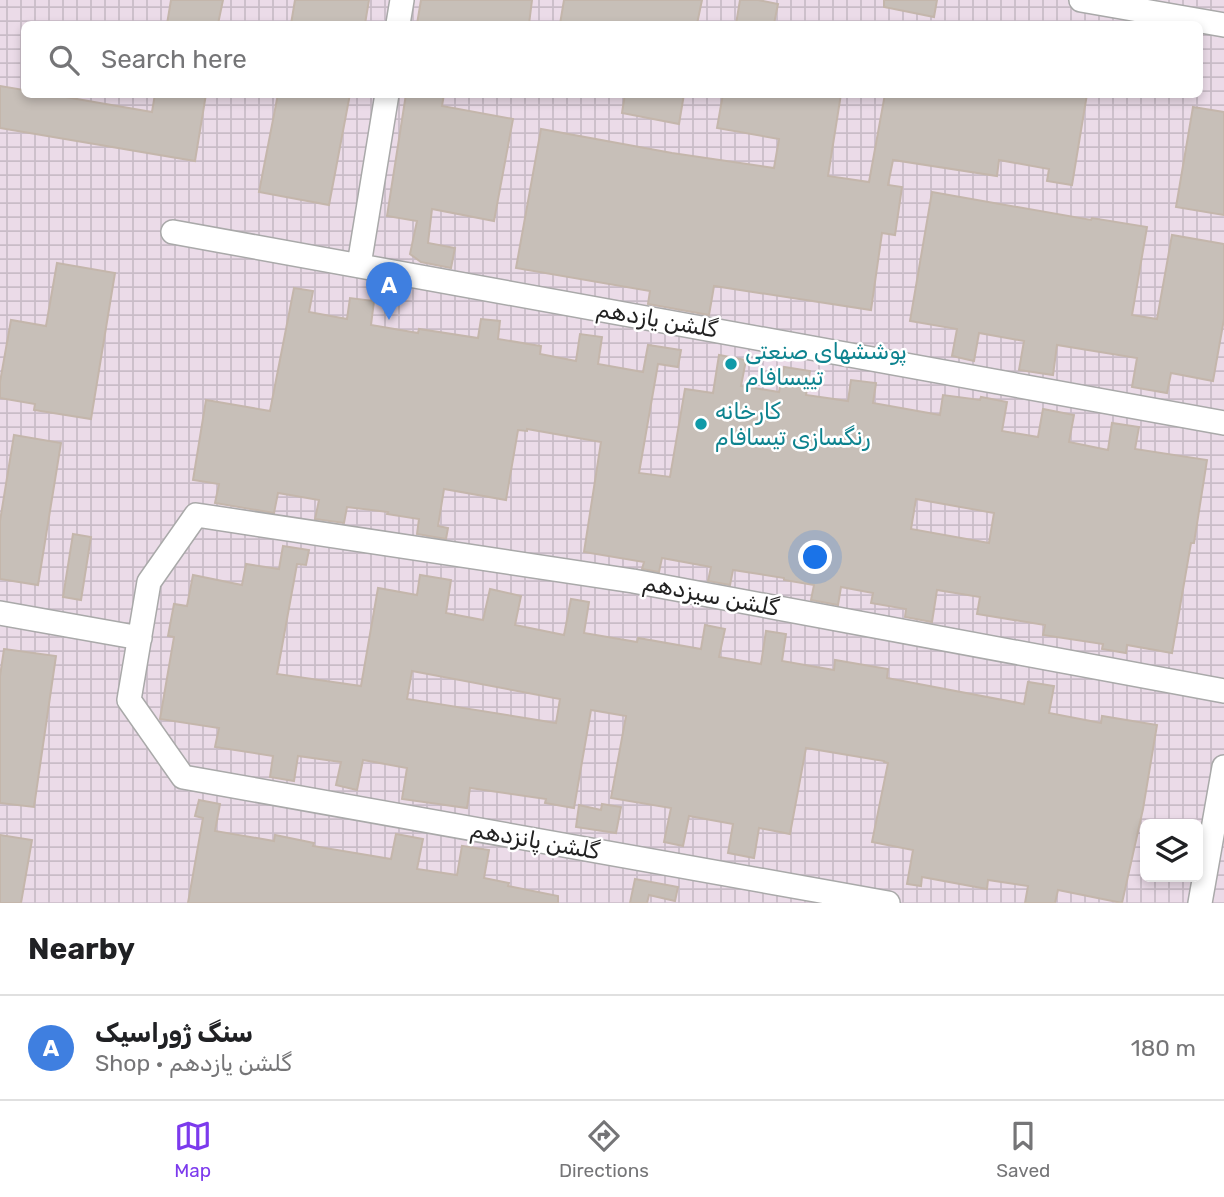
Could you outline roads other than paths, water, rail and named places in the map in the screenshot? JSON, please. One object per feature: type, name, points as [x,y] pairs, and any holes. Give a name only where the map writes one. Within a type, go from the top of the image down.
[{"type":"street","points":[[398,21],[402,0]]},
{"type":"street","points":[[1081,0],[1201,21]]},
{"type":"street","points":[[1203,21],[1224,25]]},
{"type":"street","points":[[359,265],[386,98]]},
{"type":"street","name":"گلشن یازدهم","points":[[173,232],[1224,423]]},
{"type":"street","name":"گلشن سیزدهم","points":[[140,638],[149,582],[196,515],[633,581],[1224,691]]},
{"type":"street","points":[[0,613],[140,638]]},
{"type":"street","name":"گلشن پانزدهم","points":[[140,638],[129,700],[183,777],[888,903]]},
{"type":"street","points":[[1200,903],[1224,767]]},
{"type":"place","name":"سنگ ژوراسیک","points":[[389,320]]},
{"type":"place","name":"پوششهای صنعتی تییسافام","points":[[731,364]]},
{"type":"place","name":"کارخانه رنگسازی تیسافام","points":[[701,424]]}]
